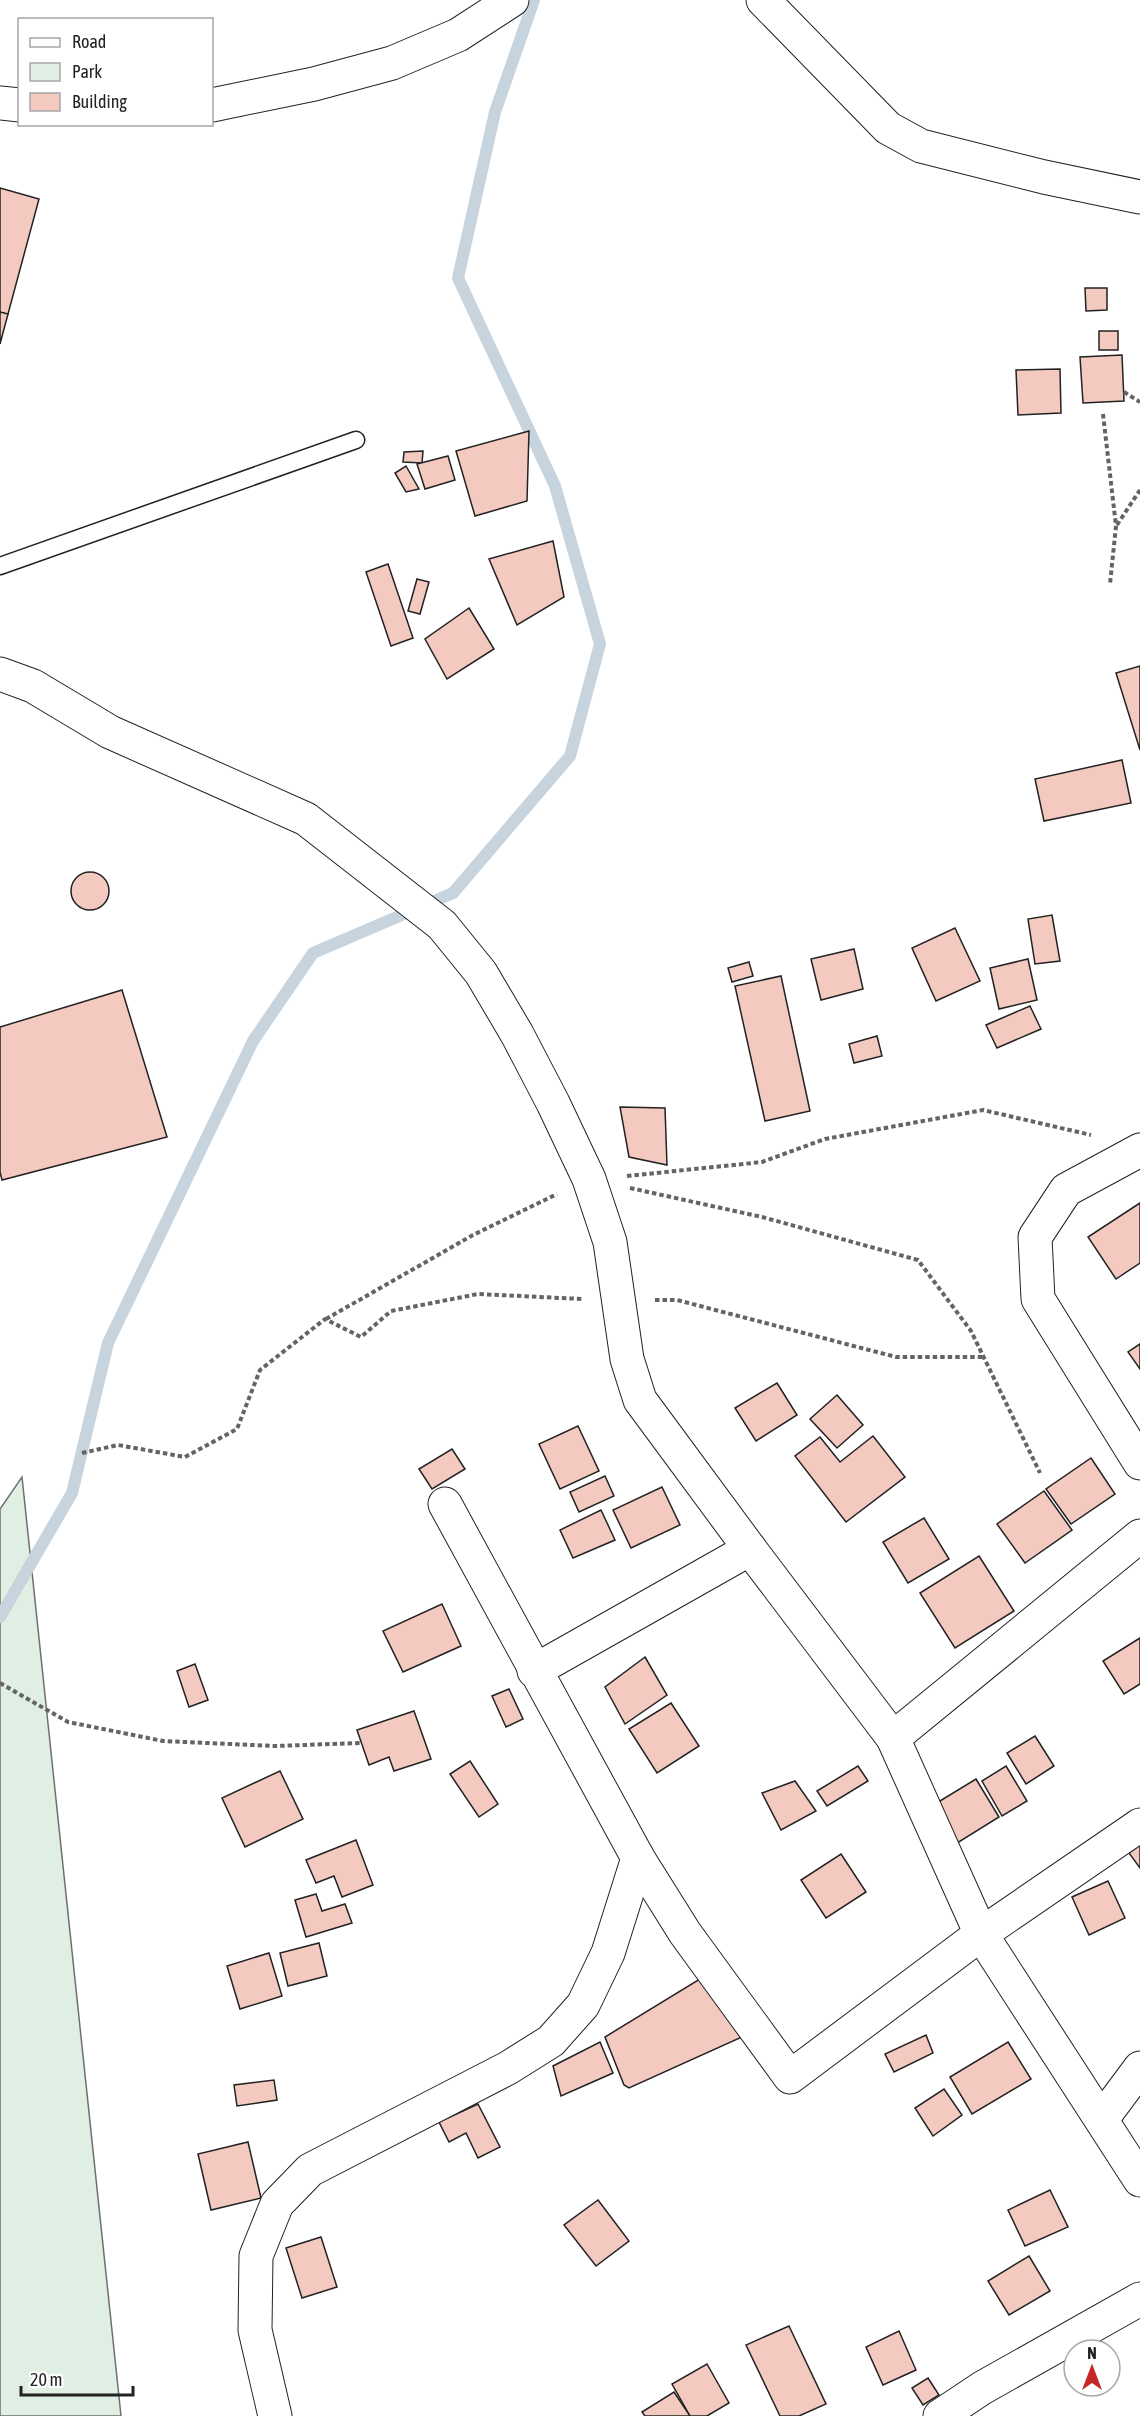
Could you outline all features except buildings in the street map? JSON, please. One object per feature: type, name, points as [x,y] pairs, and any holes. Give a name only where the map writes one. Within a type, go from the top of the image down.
[{"type":"street","points":[[213,105],[314,84],[392,63],[458,35],[512,0]]},
{"type":"street","points":[[763,0],[888,128],[921,146],[1044,177],[1140,196]]},
{"type":"street","points":[[0,103],[18,105]]},
{"type":"street","points":[[0,674],[33,686],[110,732],[306,819],[442,925],[481,973],[517,1034],[589,1179],[610,1242],[627,1359],[640,1400],[893,1738],[981,1934],[1140,2180]]},
{"type":"street","points":[[1140,1150],[1066,1190],[1035,1236],[1038,1299],[1140,1463]]},
{"type":"street","points":[[445,1504],[638,1858],[685,1933],[790,2077],[981,1934],[1140,1825]]},
{"type":"street","points":[[893,1738],[1140,1536]]},
{"type":"street","points":[[534,1671],[750,1549]]},
{"type":"street","points":[[275,2416],[255,2330],[256,2256],[277,2204],[310,2170],[507,2068],[551,2041],[583,2006],[608,1953],[638,1858]]},
{"type":"street","points":[[1102,2120],[1140,2068]]},
{"type":"street","points":[[940,2416],[982,2388],[1140,2299]]},
{"type":"lane","points":[[0,566],[356,440]]},
{"type":"path","points":[[1124,392],[1140,402]]},
{"type":"path","points":[[1103,414],[1116,526],[1110,584]]},
{"type":"path","points":[[1116,526],[1140,490]]},
{"type":"path","points":[[82,1453],[118,1445],[185,1457],[227,1435],[237,1429],[260,1370],[325,1319],[473,1235],[589,1179],[762,1162],[825,1139],[983,1110],[1095,1136]]},
{"type":"path","points":[[589,1179],[762,1217],[918,1260],[971,1331],[1040,1473]]},
{"type":"path","points":[[325,1319],[361,1337],[390,1311],[478,1294],[677,1300],[896,1357],[983,1357]]},
{"type":"path","points":[[0,1683],[68,1722],[163,1742],[275,1746],[361,1743]]},
{"type":"green space","points":[[22,1477],[121,2416],[0,2416],[0,1509]]},
{"type":"waterway","points":[[0,1617],[72,1493],[108,1343],[253,1041],[313,953],[453,893],[570,756],[600,644],[555,486],[458,278],[495,112],[534,0]]}]
